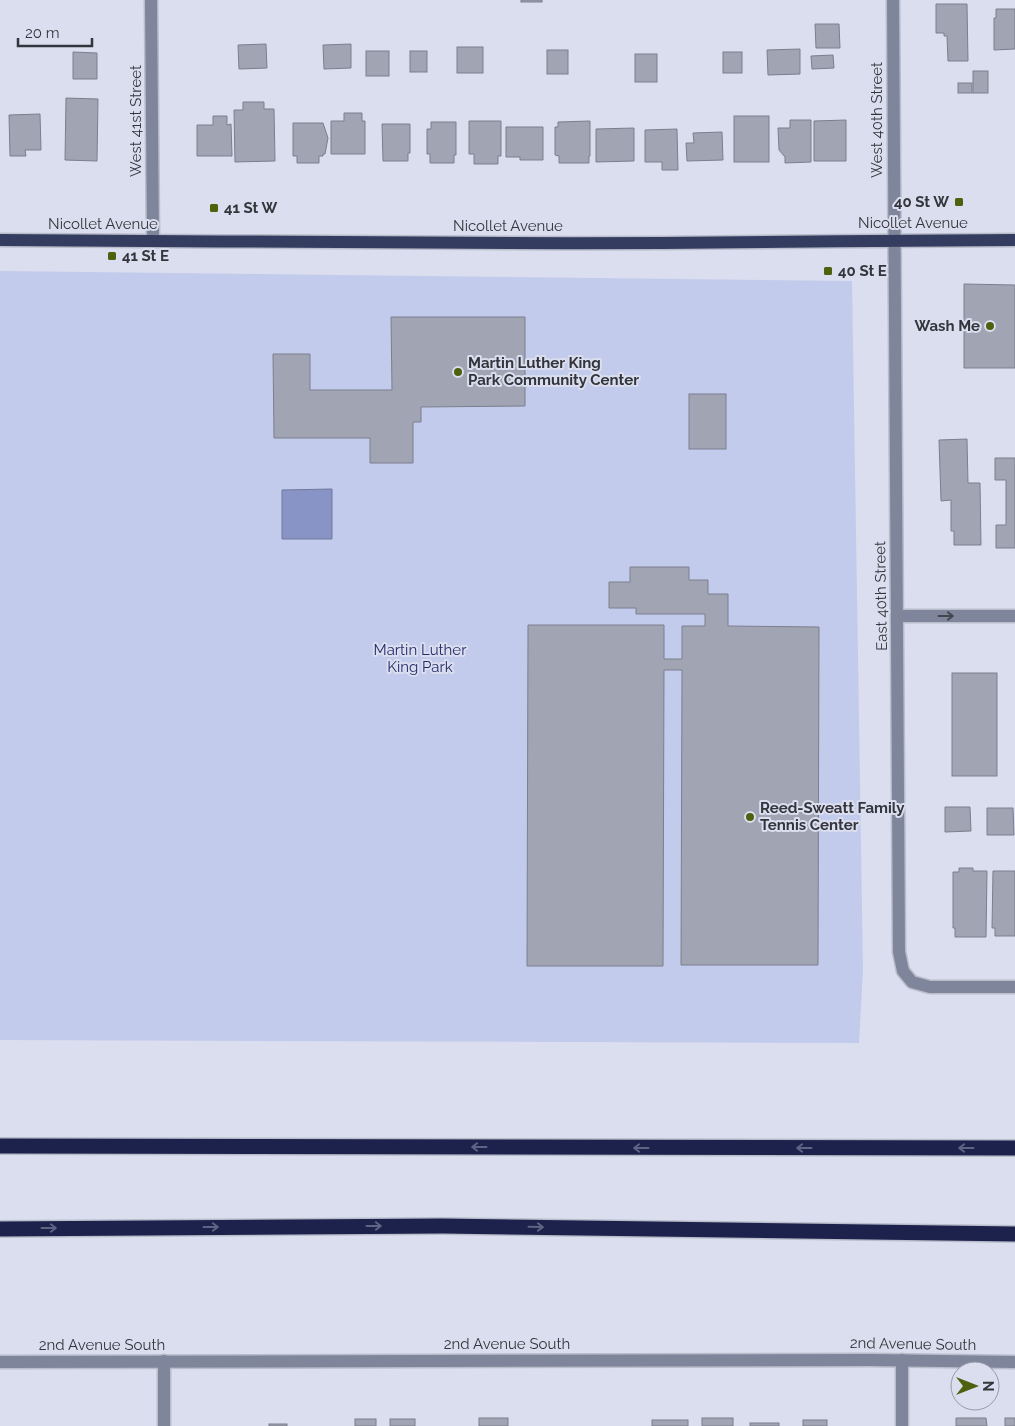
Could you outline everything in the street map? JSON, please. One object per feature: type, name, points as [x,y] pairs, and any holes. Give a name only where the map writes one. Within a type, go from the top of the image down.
[{"type":"highway","points":[[0,1146],[1015,1148]]},
{"type":"highway","points":[[0,1229],[443,1226],[1015,1234]]},
{"type":"main road","name":"Nicollet Avenue","points":[[0,240],[662,243],[857,239],[893,241],[1015,240]]},
{"type":"street","name":"West 41st Street","points":[[151,0],[153,241]]},
{"type":"street","name":"West 40th Street","points":[[893,0],[893,241]]},
{"type":"street","name":"East 40th Street","points":[[893,241],[898,616],[899,952],[903,971],[912,982],[930,987],[1015,987]]},
{"type":"street","points":[[898,616],[1015,616]]},
{"type":"street","points":[[902,1360],[902,1426]]},
{"type":"street","name":"2nd Avenue South","points":[[0,1362],[902,1360],[1015,1362]]},
{"type":"street","points":[[164,1361],[164,1426]]},
{"type":"green space","name":"Martin Luther King Park","points":[[0,271],[852,281],[863,970],[859,1043],[0,1040]]},
{"type":"shaded area","points":[[332,489],[332,539],[282,539],[282,490]]},
{"type":"building","points":[[521,0],[542,0],[542,2],[521,2]]},
{"type":"building","points":[[936,4],[967,4],[968,61],[948,61],[947,36],[944,36],[944,33],[936,33]]},
{"type":"building","points":[[996,9],[1015,9],[1015,49],[994,50],[994,18],[996,18]]},
{"type":"building","points":[[815,24],[839,24],[840,48],[816,48]]},
{"type":"building","points":[[266,44],[267,68],[239,69],[238,45]]},
{"type":"building","points":[[351,44],[351,68],[324,69],[323,45]]},
{"type":"building","points":[[457,47],[483,47],[483,73],[457,73]]},
{"type":"building","points":[[800,49],[800,74],[768,75],[767,50]]},
{"type":"building","points":[[547,50],[568,50],[568,74],[547,74]]},
{"type":"building","points":[[366,51],[389,51],[389,76],[366,76]]},
{"type":"building","points":[[410,51],[427,51],[427,72],[410,72]]},
{"type":"building","points":[[73,52],[97,53],[97,79],[73,79]]},
{"type":"building","points":[[723,52],[742,52],[742,73],[723,73]]},
{"type":"building","points":[[635,54],[657,54],[657,82],[635,82]]},
{"type":"building","points":[[833,55],[834,68],[812,69],[811,56]]},
{"type":"building","points":[[973,71],[988,71],[988,93],[973,93]]},
{"type":"building","points":[[958,83],[972,83],[972,93],[958,93]]},
{"type":"building","points":[[66,98],[98,99],[97,161],[65,160]]},
{"type":"building","points":[[243,102],[264,102],[264,109],[274,109],[275,161],[235,162],[234,110],[243,110]]},
{"type":"building","points":[[344,113],[362,113],[362,121],[365,121],[365,154],[331,154],[331,121],[344,121]]},
{"type":"building","points":[[40,114],[41,150],[25,150],[26,156],[10,156],[9,115]]},
{"type":"building","points":[[213,116],[227,116],[227,125],[231,124],[232,156],[197,156],[197,125],[213,125]]},
{"type":"building","points":[[734,116],[769,116],[769,162],[734,162]]},
{"type":"building","points":[[790,120],[811,120],[811,162],[785,163],[785,157],[779,150],[778,128],[790,128]]},
{"type":"building","points":[[846,120],[846,161],[814,161],[814,121]]},
{"type":"building","points":[[469,121],[501,121],[501,156],[498,156],[498,164],[474,164],[474,154],[469,154]]},
{"type":"building","points":[[590,121],[589,163],[559,163],[559,156],[555,155],[555,127],[558,127],[558,122]]},
{"type":"building","points":[[431,122],[456,122],[456,155],[454,155],[454,163],[430,163],[430,154],[427,154],[427,129],[431,129]]},
{"type":"building","points":[[293,123],[323,123],[328,138],[325,154],[319,156],[319,163],[297,163],[297,156],[293,156]]},
{"type":"building","points":[[382,124],[410,124],[410,153],[408,153],[408,161],[383,161]]},
{"type":"building","points":[[506,127],[543,127],[543,160],[520,160],[520,157],[506,157]]},
{"type":"building","points":[[634,128],[634,161],[596,162],[596,129]]},
{"type":"building","points":[[677,129],[678,170],[662,170],[662,162],[645,162],[645,130]]},
{"type":"building","points":[[722,132],[723,160],[687,161],[686,143],[694,143],[693,133]]},
{"type":"building","name":"Wash Me","points":[[964,284],[1015,285],[1015,368],[964,368]]},
{"type":"building","name":"Martin Luther King Park Community Center","points":[[391,317],[525,317],[525,406],[421,407],[421,422],[413,422],[413,463],[370,463],[370,438],[274,438],[273,354],[310,354],[310,390],[392,390]]},
{"type":"building","points":[[689,394],[726,394],[726,449],[689,449]]},
{"type":"building","points":[[967,439],[968,483],[980,483],[981,545],[954,545],[954,531],[951,531],[951,500],[941,501],[939,440]]},
{"type":"building","points":[[995,458],[1015,458],[1015,548],[996,548],[996,525],[1006,525],[1006,480],[995,480]]},
{"type":"building","name":"Reed-Sweatt Family Tennis Center","points":[[630,567],[689,567],[689,580],[708,580],[708,594],[728,594],[728,626],[819,627],[818,965],[681,965],[682,670],[664,670],[663,966],[527,966],[528,625],[664,625],[664,659],[682,659],[682,626],[705,626],[705,614],[636,614],[636,608],[609,608],[609,582],[630,582]]},
{"type":"building","points":[[952,673],[997,673],[997,776],[952,776]]},
{"type":"building","points":[[945,807],[970,807],[971,831],[945,832]]},
{"type":"building","points":[[987,808],[1013,808],[1014,835],[987,835]]},
{"type":"building","points":[[959,868],[987,871],[986,937],[955,937],[955,928],[953,928],[953,872],[959,872]]},
{"type":"building","points":[[993,871],[1015,871],[1015,936],[995,936],[995,928],[992,928]]},
{"type":"building","points":[[479,1418],[508,1418],[508,1426],[479,1426]]},
{"type":"building","points":[[702,1418],[733,1418],[733,1426],[702,1426]]},
{"type":"building","points":[[956,1418],[986,1418],[987,1426],[956,1426]]},
{"type":"building","points":[[1005,1418],[1015,1418],[1015,1426],[1005,1426]]},
{"type":"building","points":[[355,1419],[376,1419],[376,1426],[355,1426]]},
{"type":"building","points":[[390,1419],[415,1419],[415,1426],[390,1426]]},
{"type":"building","points":[[652,1420],[688,1420],[688,1426],[652,1426]]},
{"type":"building","points":[[803,1420],[827,1420],[827,1426],[803,1426]]},
{"type":"building","points":[[750,1423],[779,1423],[779,1426],[750,1426]]},
{"type":"building","points":[[269,1424],[287,1424],[287,1426],[269,1426]]},
{"type":"place","name":"40 St W","points":[[959,202]]},
{"type":"place","name":"41 St W","points":[[214,208]]},
{"type":"place","name":"41 St E","points":[[112,256]]},
{"type":"place","name":"40 St E","points":[[828,271]]},
{"type":"place","name":"Wash Me","points":[[990,326]]},
{"type":"place","name":"Martin Luther King Park Community Center","points":[[458,372]]},
{"type":"place","name":"Reed-Sweatt Family Tennis Center","points":[[750,817]]}]
